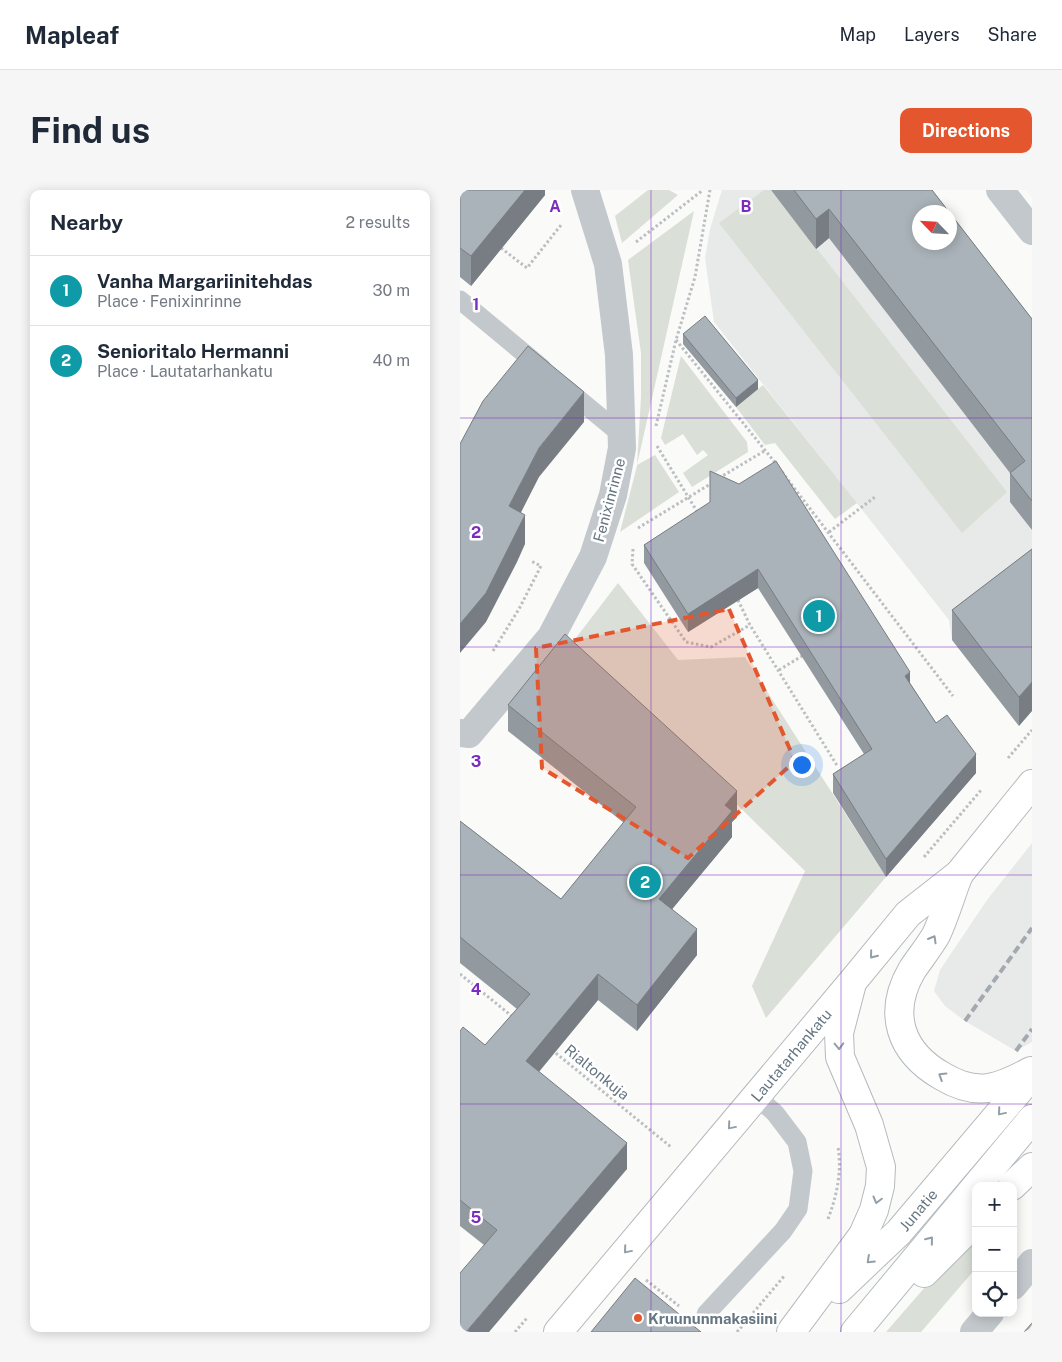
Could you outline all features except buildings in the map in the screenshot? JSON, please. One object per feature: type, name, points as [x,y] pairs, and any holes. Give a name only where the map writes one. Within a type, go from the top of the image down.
[{"type":"main road","name":"Lautatarhankatu","points":[[558,1332],[908,914],[959,874],[1032,784]]},
{"type":"main road","points":[[959,874],[937,932],[912,971],[902,997],[900,1027],[905,1041],[910,1050],[927,1067],[950,1082],[974,1089],[999,1087],[1032,1070]]},
{"type":"main road","points":[[792,1332],[863,1234],[874,1210],[880,1186],[881,1166],[869,1124],[840,1057],[839,1033],[853,981]]},
{"type":"main road","name":"Junatie","points":[[792,1332],[899,1232],[1032,1075]]},
{"type":"main road","name":"Junatie","points":[[855,1332],[1032,1119]]},
{"type":"main road","points":[[1016,1182],[1032,1167]]},
{"type":"main road","points":[[866,1332],[972,1225]]},
{"type":"street","points":[[1000,190],[1032,231]]},
{"type":"street","name":"Fenixinrinne","points":[[460,733],[469,734],[551,637],[593,558],[613,495],[622,448],[619,355],[608,264],[586,192]]},
{"type":"street","points":[[1017,1281],[1032,1263]]},
{"type":"street","points":[[974,1332],[987,1317]]},
{"type":"lane","points":[[460,300],[622,435]]},
{"type":"lane","points":[[706,1314],[783,1231],[798,1209],[803,1171],[797,1142],[775,1113],[756,1096]]},
{"type":"path","points":[[608,264],[703,190]]},
{"type":"path","points":[[655,431],[676,340],[695,277],[710,190]]},
{"type":"path","points":[[501,248],[526,268],[586,192]]},
{"type":"path","points":[[676,340],[766,450],[953,696]]},
{"type":"path","points":[[653,440],[701,518]]},
{"type":"path","points":[[633,531],[766,450]]},
{"type":"path","points":[[828,532],[875,496]]},
{"type":"path","points":[[633,547],[632,564],[686,642],[711,647],[750,625]]},
{"type":"path","points":[[492,656],[494,648],[519,610],[541,566],[531,561]]},
{"type":"path","points":[[738,600],[750,625],[838,767]]},
{"type":"path","points":[[778,670],[802,656]]},
{"type":"path","points":[[460,974],[513,1018]]},
{"type":"path","name":"Rialtonkuja","points":[[552,1049],[674,1149]]},
{"type":"path","points":[[648,1282],[670,1299]]},
{"type":"highlighted area","points":[[729,609],[795,761],[688,858],[542,768],[536,648]]},
{"type":"shaded area","points":[[648,190],[669,190],[678,195],[622,243],[615,216]]},
{"type":"shaded area","points":[[722,190],[909,190],[916,205],[912,205],[912,250],[956,250],[1032,348],[1032,711],[1019,726],[952,640],[949,620],[714,322],[705,258],[710,229]]},
{"type":"shaded area","points":[[764,190],[771,190],[1007,492],[962,533],[719,223]]},
{"type":"shaded area","points":[[694,211],[637,465],[641,397],[641,353],[628,260]]},
{"type":"shaded area","points":[[681,356],[747,442],[748,452],[692,487],[683,473],[708,455],[703,450],[697,455],[683,434],[665,445],[661,438]]},
{"type":"shaded area","points":[[763,385],[857,503],[835,519],[775,443],[765,445],[736,407]]},
{"type":"shaded area","points":[[655,455],[679,492],[620,532],[637,466]]},
{"type":"shaded area","points":[[618,583],[678,660],[745,657],[886,877],[766,1018],[752,986],[805,871],[572,643]]},
{"type":"shaded area","points":[[1032,843],[1032,1042],[1016,1051],[965,1021],[945,1006],[934,991],[940,970],[987,900]]},
{"type":"shaded area","points":[[972,1237],[972,1273],[921,1332],[886,1332],[960,1247]]},
{"type":"railway","points":[[965,1021],[1032,928]]},
{"type":"railway","points":[[1016,1051],[1032,1029]]},
{"type":"place","name":"Vanha Margariinitehdas","points":[[819,616]]},
{"type":"place","name":"Senioritalo Hermanni","points":[[645,882]]},
{"type":"place","name":"Kruununmakasiini","points":[[638,1318]]}]
